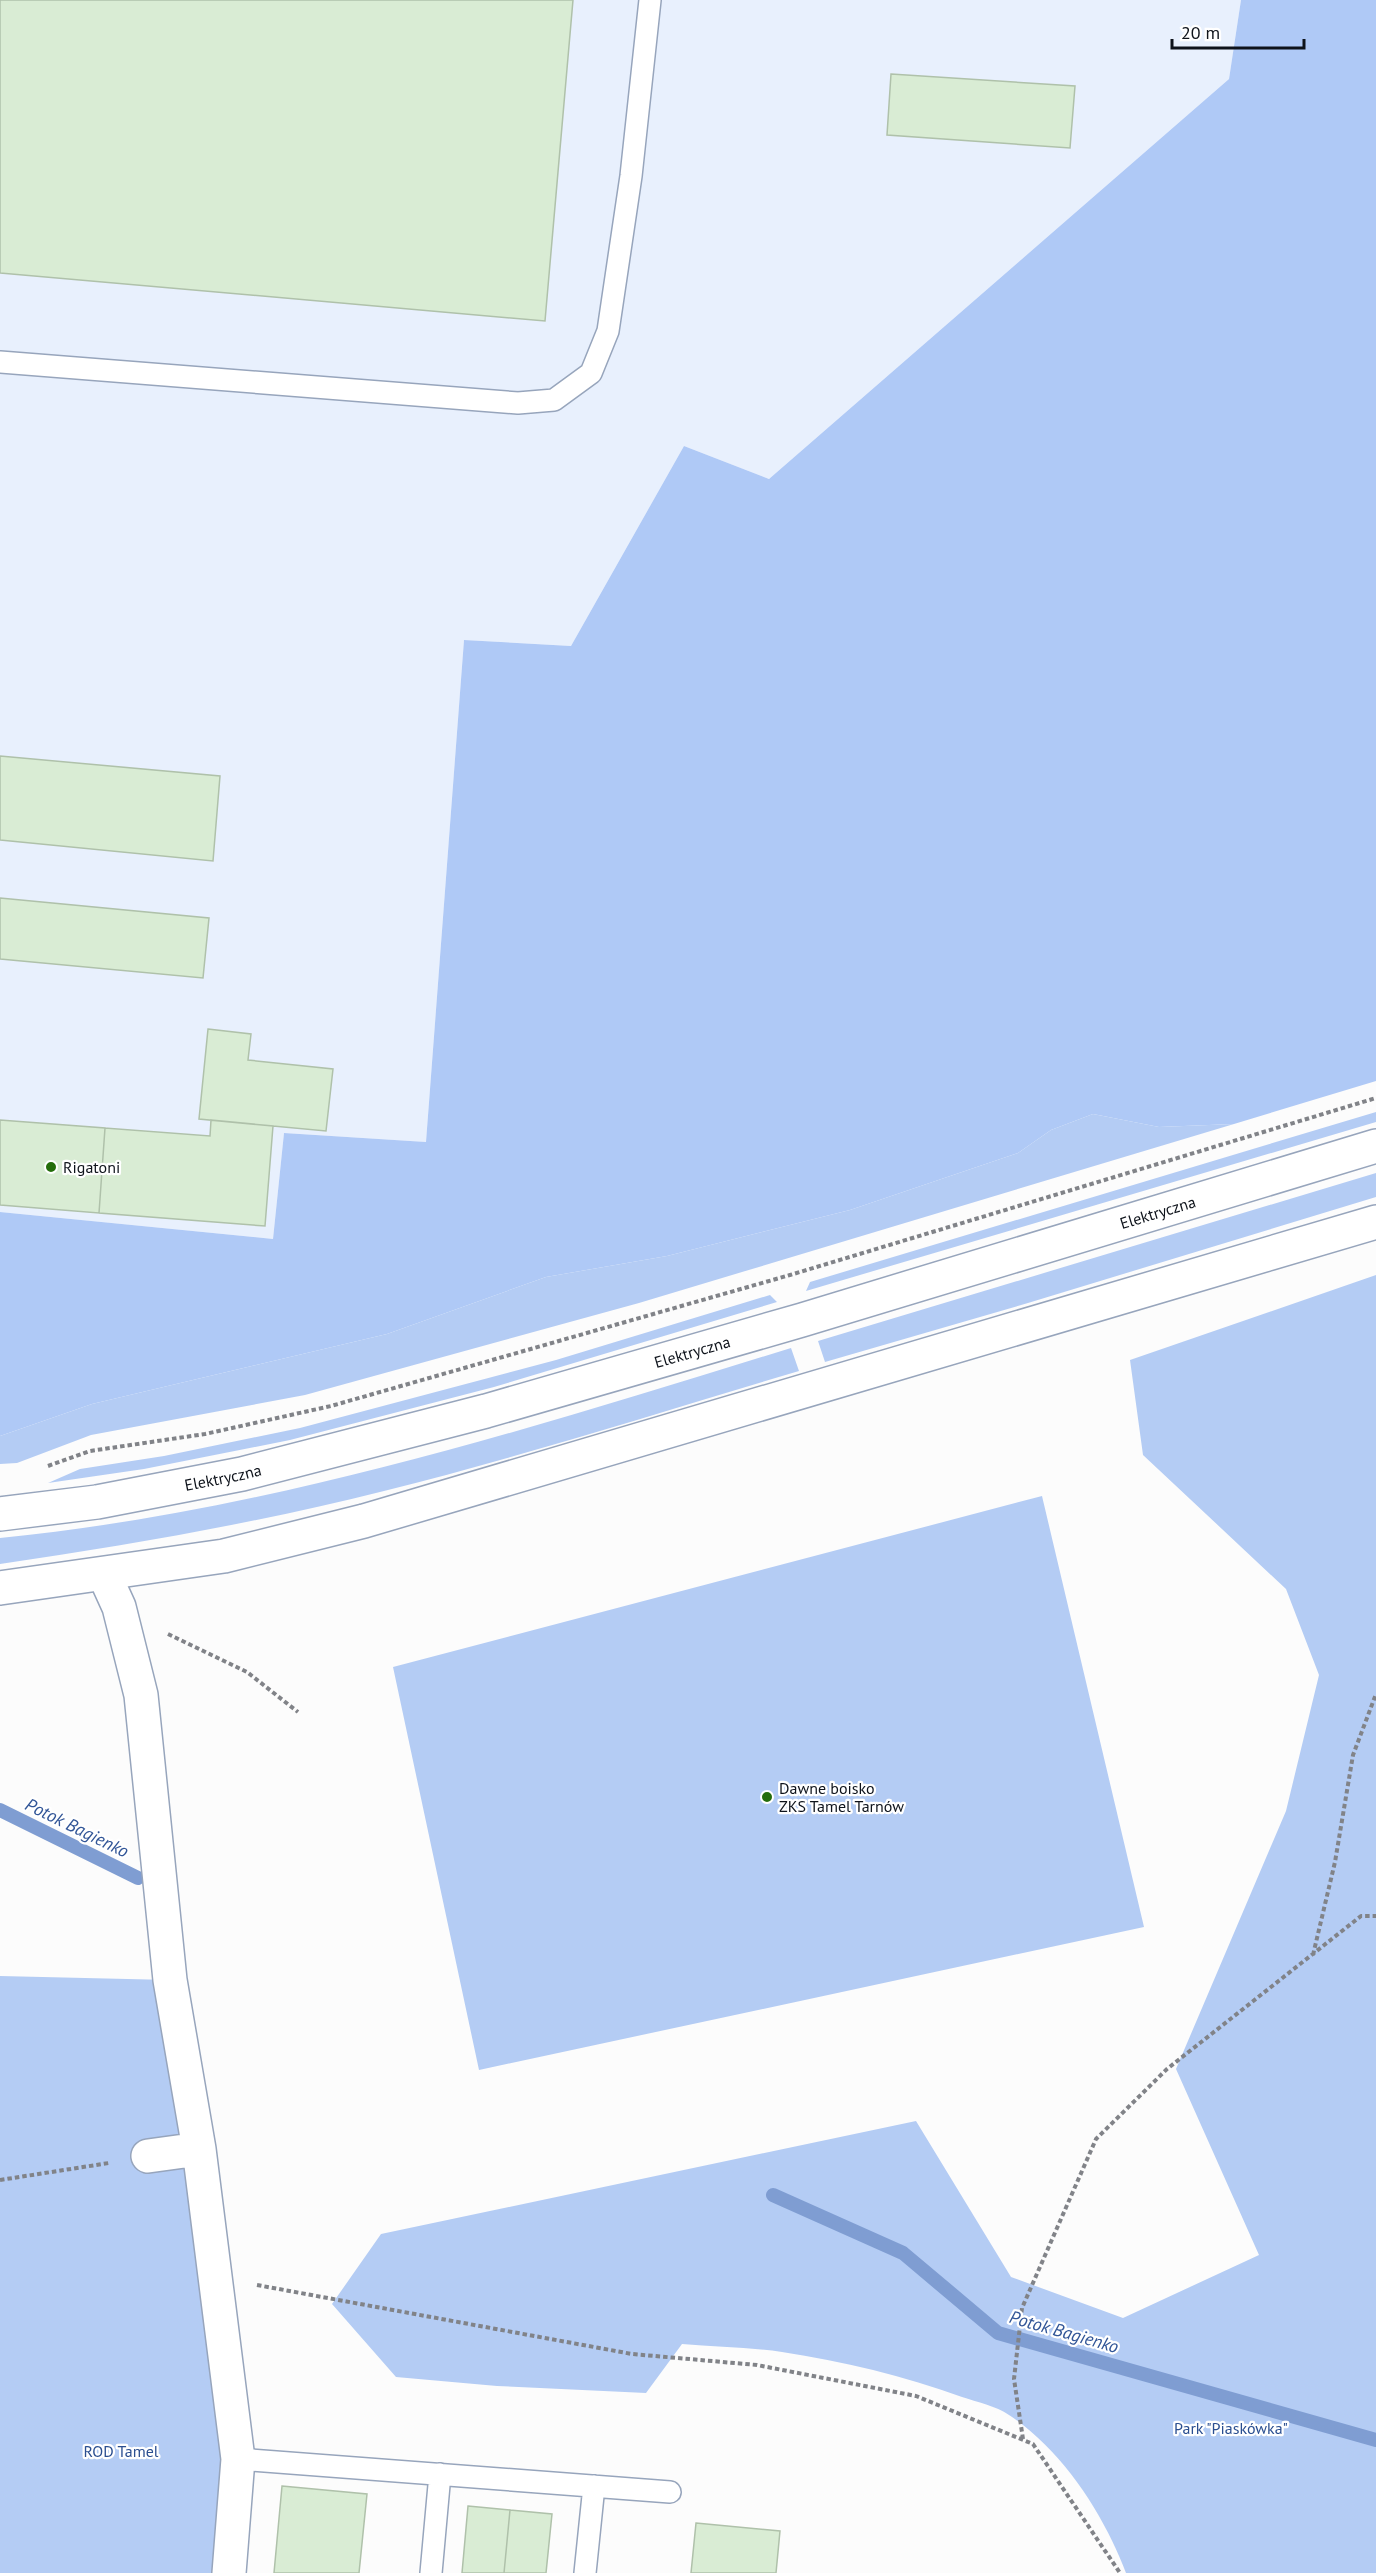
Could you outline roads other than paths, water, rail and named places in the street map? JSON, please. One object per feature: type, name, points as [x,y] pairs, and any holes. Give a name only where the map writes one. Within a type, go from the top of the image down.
[{"type":"main road","name":"Elektryczna","points":[[0,1514],[97,1502],[242,1474],[476,1414],[802,1320],[1376,1146]]},
{"type":"main road","points":[[0,1588],[224,1556],[364,1521],[1376,1222]]},
{"type":"main road","points":[[104,1574],[123,1620],[141,1695],[170,1980],[199,2149],[238,2458],[229,2573]]},
{"type":"main road","points":[[148,2156],[199,2149]]},
{"type":"lane","points":[[0,363],[518,403],[554,400],[591,373],[608,331],[631,176],[650,0]]},
{"type":"lane","points":[[238,2458],[670,2493]]},
{"type":"lane","points":[[431,2573],[440,2474]]},
{"type":"lane","points":[[585,2573],[594,2486]]},
{"type":"waterway","name":"Potok Bagienko","points":[[0,1810],[138,1878]]},
{"type":"waterway","name":"Potok Bagienko","points":[[773,2195],[903,2253],[998,2333],[1376,2440]]},
{"type":"place","name":"Rigatoni","points":[[51,1167]]},
{"type":"place","name":"Dawne boisko ZKS Tamel Tarnów","points":[[767,1797]]},
{"type":"park label","name":"Park \"Piaskówka\"","points":[[1231,2428]]},
{"type":"park label","name":"ROD Tamel","points":[[121,2451]]}]
